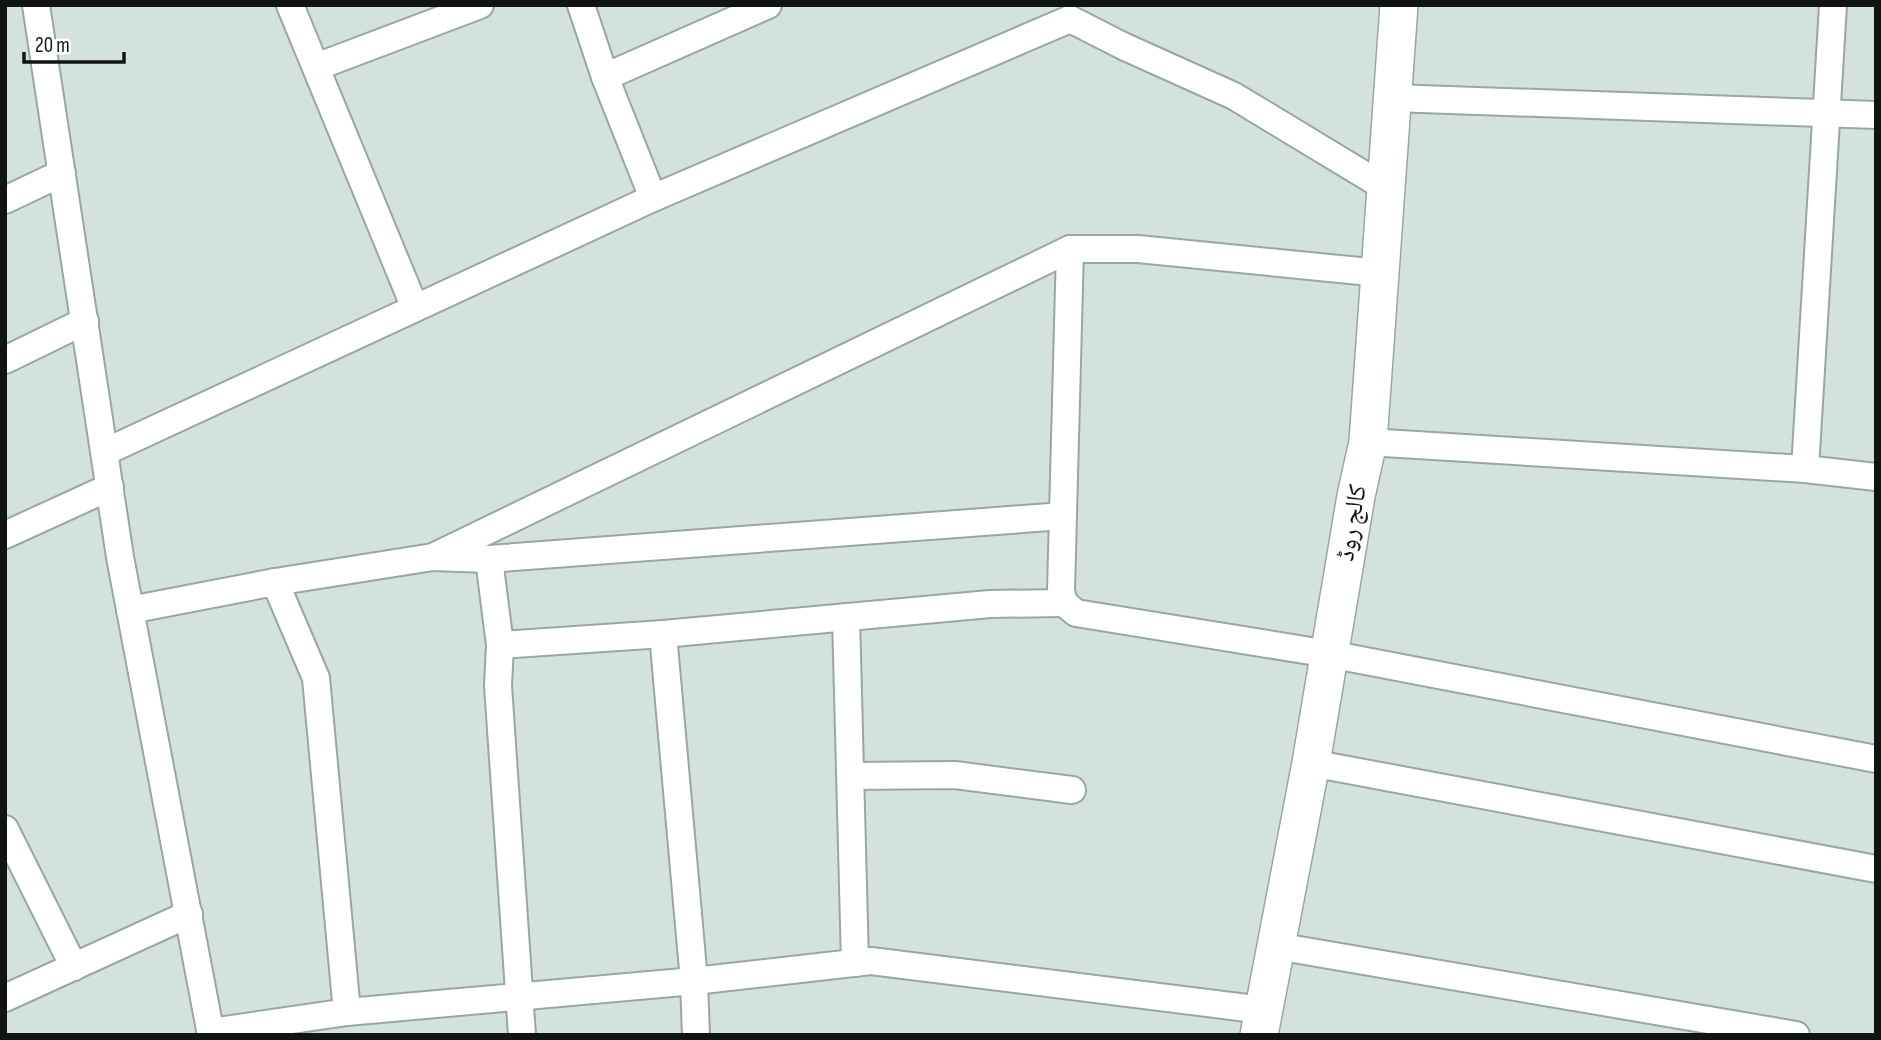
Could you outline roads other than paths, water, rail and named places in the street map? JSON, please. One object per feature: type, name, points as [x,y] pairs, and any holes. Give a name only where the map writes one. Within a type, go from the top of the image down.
[{"type":"main road","name":"کالج روڈ","points":[[1261,1023],[1368,442],[1399,5]]},
{"type":"street","points":[[36,5],[130,610],[211,1033],[347,1013],[694,981],[871,961],[1261,1023]]},
{"type":"street","points":[[290,5],[415,308]]},
{"type":"street","points":[[316,67],[480,5]]},
{"type":"street","points":[[581,5],[653,198]]},
{"type":"street","points":[[606,77],[768,5]]},
{"type":"street","points":[[1805,469],[1833,5]]},
{"type":"street","points":[[104,452],[653,198],[1071,12],[1123,46],[1234,96],[1386,188]]},
{"type":"street","points":[[1393,98],[1876,115]]},
{"type":"street","points":[[5,200],[62,173]]},
{"type":"street","points":[[433,557],[1070,249],[1138,249],[1380,274]]},
{"type":"street","points":[[1070,249],[1061,592],[1064,603],[1076,613],[1329,654],[1876,759]]},
{"type":"street","points":[[5,360],[85,321]]},
{"type":"street","points":[[1368,442],[1805,469],[1876,477]]},
{"type":"street","points":[[5,535],[110,487]]},
{"type":"street","points":[[130,610],[275,582],[433,557],[489,559],[1063,516]]},
{"type":"street","points":[[489,559],[500,645],[498,686],[522,1035]]},
{"type":"street","points":[[275,582],[316,678],[347,1013]]},
{"type":"street","points":[[500,645],[663,634],[990,604],[1064,603]]},
{"type":"street","points":[[846,617],[855,963]]},
{"type":"street","points":[[663,634],[694,981],[696,1035]]},
{"type":"street","points":[[1311,763],[1876,869]]},
{"type":"street","points":[[851,776],[955,775],[1072,790]]},
{"type":"street","points":[[5,829],[74,967]]},
{"type":"street","points":[[5,998],[189,914]]},
{"type":"street","points":[[1276,946],[1796,1035]]}]
